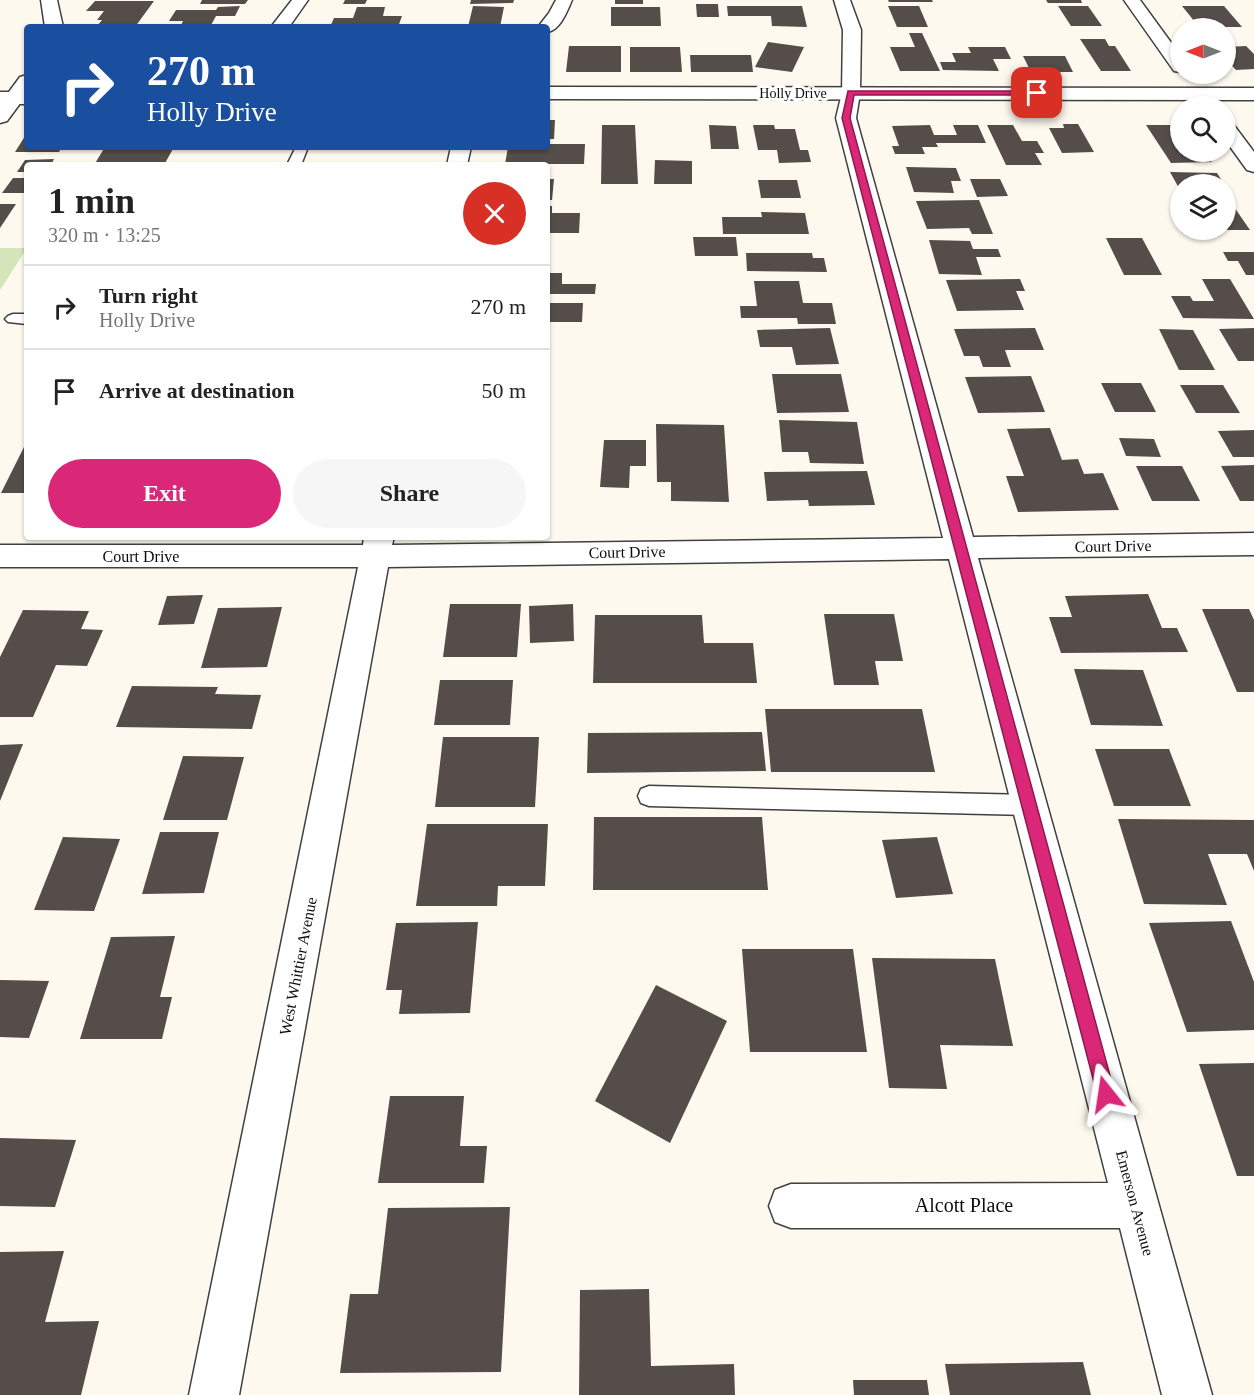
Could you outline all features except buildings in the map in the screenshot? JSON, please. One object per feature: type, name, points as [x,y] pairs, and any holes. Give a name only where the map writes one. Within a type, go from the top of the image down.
[{"type":"street","points":[[49,0],[53,24]]},
{"type":"street","points":[[282,24],[300,0]]},
{"type":"street","points":[[550,24],[564,0]]},
{"type":"street","name":"Emerson Avenue","points":[[843,0],[852,30],[851,93],[846,118],[1187,1395]]},
{"type":"street","points":[[1132,0],[1170,53]]},
{"type":"street","points":[[0,117],[24,85]]},
{"type":"street","name":"Holly Drive","points":[[550,93],[851,93],[1170,99]]},
{"type":"street","name":"Holly Drive","points":[[1236,96],[1254,94]]},
{"type":"street","points":[[1236,142],[1254,166]]},
{"type":"street","name":"Court Drive","points":[[0,556],[377,546],[959,547],[1254,544]]},
{"type":"street","name":"West Whittier Avenue","points":[[214,1395],[377,546]]},
{"type":"street","name":"Alcott Place","points":[[791,1206],[1136,1205]]},
{"type":"lane","points":[[649,796],[1028,804]]},
{"type":"green space","points":[[0,248],[24,248],[24,253],[0,290]]},
{"type":"route","points":[[1037,93],[851,93],[846,118],[1106,1094]]}]
